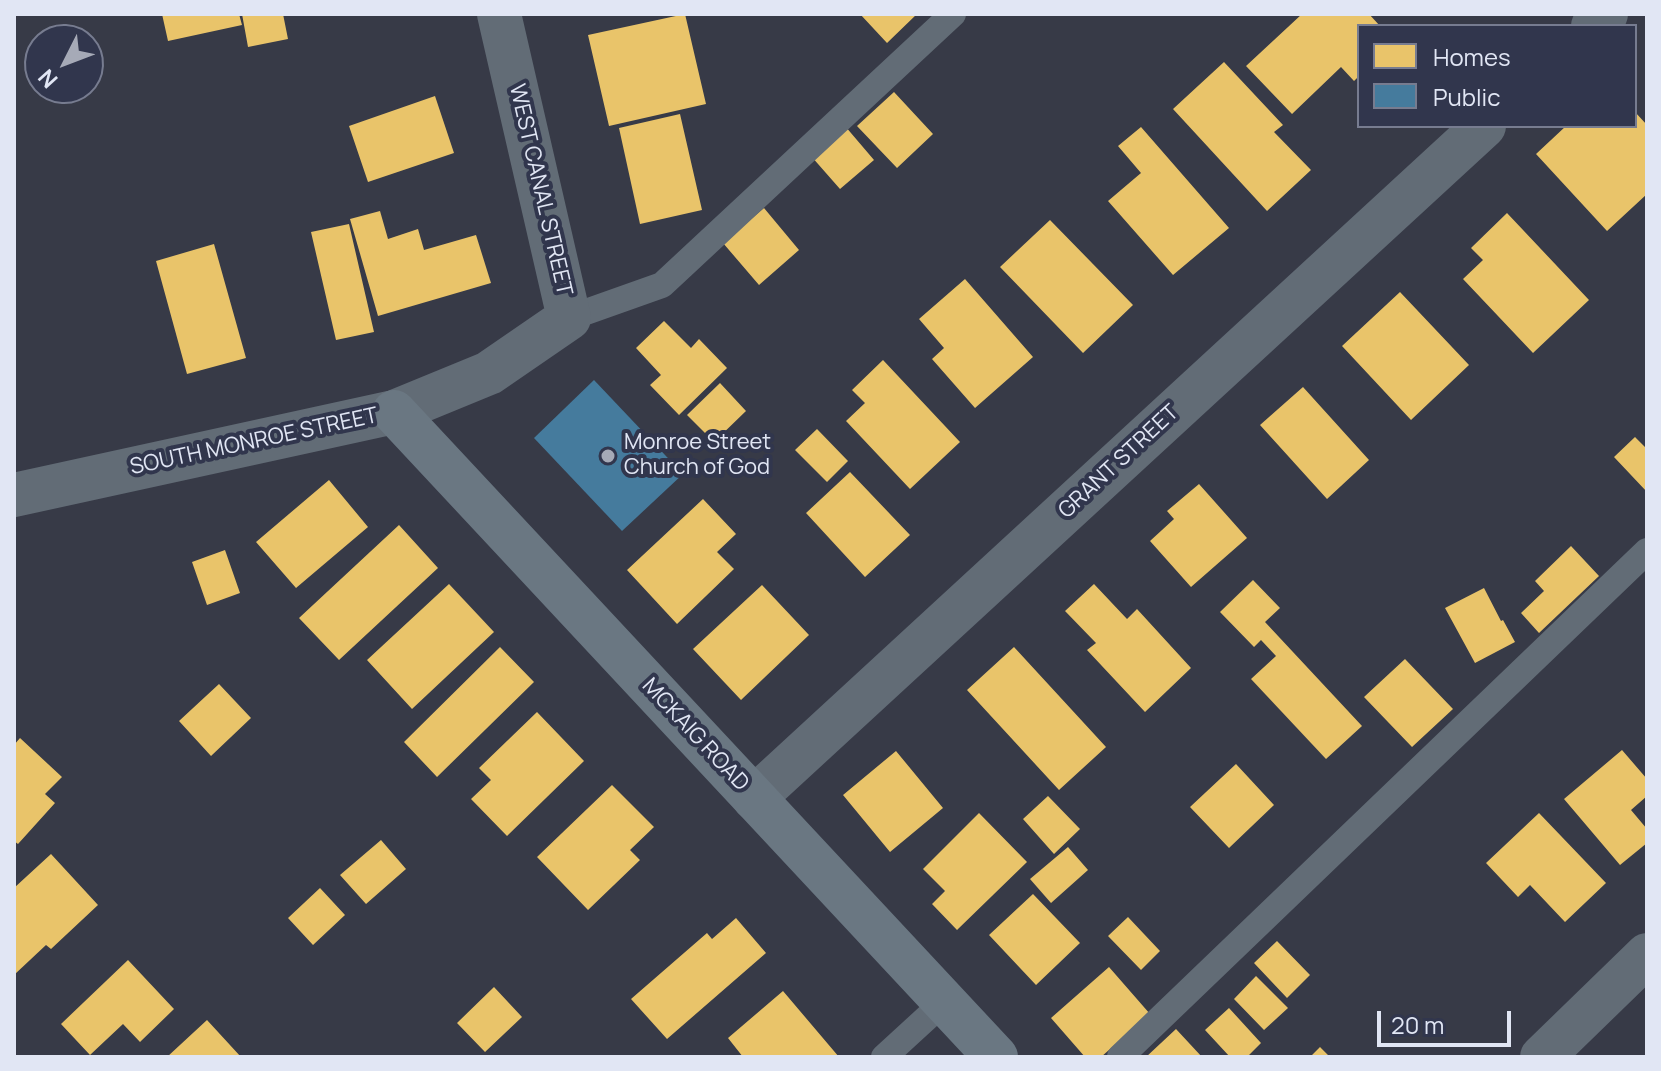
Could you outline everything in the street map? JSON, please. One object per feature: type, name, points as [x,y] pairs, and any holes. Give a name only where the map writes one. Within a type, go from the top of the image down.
[{"type":"street","name":"WEST CANAL STREET","points":[[489,373],[569,318],[499,14]]},
{"type":"street","name":"GRANT STREET","points":[[754,798],[1482,128]]},
{"type":"street","name":"SOUTH MONROE STREET","points":[[14,495],[394,412],[489,373]]},
{"type":"street","name":"MCKAIG ROAD","points":[[394,412],[996,1057]]},
{"type":"street","points":[[1542,1057],[1647,955]]},
{"type":"lane","points":[[569,318],[662,285],[953,14]]},
{"type":"lane","points":[[1120,1057],[1647,551]]},
{"type":"lane","points":[[884,1057],[944,1002]]},
{"type":"building: Homes","points":[[162,14],[239,14],[242,25],[168,41]]},
{"type":"building: Homes","points":[[242,14],[283,14],[288,39],[248,47]]},
{"type":"building: Homes","points":[[685,14],[706,104],[609,126],[588,35]]},
{"type":"building: Homes","points":[[860,14],[917,14],[887,43]]},
{"type":"building: Homes","points":[[1302,14],[1369,14],[1378,24],[1357,24],[1357,78],[1354,81],[1341,67],[1292,114],[1246,66]]},
{"type":"building: Homes","points":[[1224,62],[1283,125],[1274,132],[1311,170],[1267,211],[1173,109]]},
{"type":"building: Homes","points":[[894,92],[933,134],[897,168],[857,126]]},
{"type":"building: Homes","points":[[435,96],[454,153],[368,182],[349,126]]},
{"type":"building: Homes","points":[[680,114],[702,210],[640,224],[619,128]]},
{"type":"building: Homes","points":[[1637,114],[1647,125],[1647,194],[1607,231],[1536,154],[1564,128],[1637,128]]},
{"type":"building: Homes","points":[[845,126],[874,160],[840,189],[811,156]]},
{"type":"building: Homes","points":[[1141,127],[1229,228],[1173,275],[1108,201],[1141,173],[1118,146]]},
{"type":"building: Homes","points":[[764,208],[799,250],[759,285],[723,243]]},
{"type":"building: Homes","points":[[380,211],[388,239],[418,229],[424,250],[476,235],[491,283],[378,316],[350,219]]},
{"type":"building: Homes","points":[[1507,213],[1589,300],[1533,353],[1463,279],[1483,260],[1471,248]]},
{"type":"building: Homes","points":[[1050,220],[1133,305],[1083,353],[1000,267]]},
{"type":"building: Homes","points":[[349,224],[374,332],[336,340],[311,232]]},
{"type":"building: Homes","points":[[214,244],[246,358],[187,374],[156,261]]},
{"type":"building: Homes","points":[[965,279],[1033,357],[975,408],[932,359],[944,348],[919,319]]},
{"type":"building: Homes","points":[[1400,292],[1469,365],[1411,420],[1342,346]]},
{"type":"building: Homes","points":[[664,321],[691,348],[699,339],[727,368],[679,415],[650,385],[661,375],[636,348]]},
{"type":"building: Homes","points":[[883,360],[960,442],[910,489],[846,421],[865,403],[852,390]]},
{"type":"building: Homes","points":[[720,383],[746,411],[714,442],[687,415]]},
{"type":"building: Homes","points":[[1303,387],[1369,460],[1327,499],[1260,425]]},
{"type":"building: Homes","points":[[817,429],[848,461],[827,482],[795,450]]},
{"type":"building: Homes","points":[[1635,437],[1647,449],[1647,492],[1614,457]]},
{"type":"building: Homes","points":[[850,472],[910,535],[865,577],[806,513]]},
{"type":"building: Homes","points":[[329,480],[368,527],[296,588],[256,542]]},
{"type":"building: Homes","points":[[1199,484],[1247,538],[1191,587],[1150,541],[1174,519],[1167,511]]},
{"type":"building: Homes","points":[[703,499],[736,534],[717,552],[734,569],[677,624],[627,570]]},
{"type":"building: Homes","points":[[399,525],[438,568],[339,660],[299,618]]},
{"type":"building: Homes","points":[[1571,546],[1599,576],[1539,633],[1521,613],[1544,591],[1535,581]]},
{"type":"building: Homes","points":[[225,550],[240,593],[207,605],[192,562]]},
{"type":"building: Homes","points":[[1253,580],[1280,608],[1265,622],[1362,726],[1326,759],[1251,679],[1276,656],[1261,640],[1254,647],[1220,612]]},
{"type":"building: Homes","points":[[449,584],[494,632],[412,709],[367,660]]},
{"type":"building: Homes","points":[[1094,584],[1127,619],[1137,609],[1191,668],[1145,712],[1087,650],[1096,643],[1065,611]]},
{"type":"building: Homes","points":[[762,585],[809,635],[741,700],[693,649]]},
{"type":"building: Homes","points":[[1484,588],[1515,642],[1475,663],[1445,608]]},
{"type":"building: Homes","points":[[500,647],[534,682],[437,777],[404,742]]},
{"type":"building: Homes","points":[[1014,647],[1106,747],[1059,790],[967,690]]},
{"type":"building: Homes","points":[[1405,659],[1453,709],[1412,747],[1364,697]]},
{"type":"building: Homes","points":[[219,684],[251,718],[211,756],[179,721]]},
{"type":"building: Homes","points":[[537,712],[584,761],[507,836],[471,799],[491,780],[479,768]]},
{"type":"building: Homes","points":[[20,738],[62,777],[45,794],[55,803],[18,844],[14,841],[14,745]]},
{"type":"building: Homes","points":[[1622,750],[1647,779],[1647,796],[1631,810],[1647,829],[1647,843],[1620,865],[1564,799]]},
{"type":"building: Homes","points":[[896,751],[943,808],[890,852],[843,795]]},
{"type":"building: Homes","points":[[1236,764],[1274,805],[1229,848],[1190,807]]},
{"type":"building: Homes","points":[[612,785],[654,827],[630,850],[640,860],[588,910],[537,857]]},
{"type":"building: Homes","points":[[1048,796],[1080,829],[1054,854],[1023,819]]},
{"type":"building: Homes","points":[[979,813],[1027,862],[957,930],[932,904],[945,891],[923,869]]},
{"type":"building: Homes","points":[[1539,813],[1606,883],[1565,922],[1530,885],[1518,897],[1486,863]]},
{"type":"building: Homes","points":[[381,840],[406,869],[366,904],[340,875]]},
{"type":"building: Homes","points":[[1068,847],[1088,870],[1051,903],[1030,879]]},
{"type":"building: Homes","points":[[51,854],[98,905],[51,949],[46,945],[14,975],[14,888]]},
{"type":"building: Homes","points":[[320,888],[345,915],[313,945],[288,918]]},
{"type":"building: Homes","points":[[1033,894],[1080,943],[1036,985],[989,935]]},
{"type":"building: Homes","points":[[1128,917],[1160,951],[1141,970],[1108,936]]},
{"type":"building: Homes","points":[[736,918],[766,953],[667,1039],[631,999],[707,933],[712,939]]},
{"type":"building: Homes","points":[[1277,941],[1310,975],[1287,998],[1254,963]]},
{"type":"building: Homes","points":[[128,960],[174,1009],[140,1042],[123,1024],[90,1055],[61,1024]]},
{"type":"building: Homes","points":[[1109,967],[1150,1014],[1101,1057],[1085,1057],[1051,1018]]},
{"type":"building: Homes","points":[[1256,976],[1288,1008],[1264,1030],[1234,999]]},
{"type":"building: Homes","points":[[494,987],[522,1017],[485,1052],[457,1023]]},
{"type":"building: Homes","points":[[783,991],[839,1057],[743,1057],[728,1038]]},
{"type":"building: Homes","points":[[1229,1008],[1261,1043],[1247,1057],[1230,1057],[1205,1030]]},
{"type":"building: Homes","points":[[207,1020],[241,1057],[167,1057]]},
{"type":"building: Homes","points":[[1176,1029],[1202,1057],[1146,1057]]},
{"type":"building: Homes","points":[[1320,1047],[1330,1057],[1310,1057]]},
{"type":"building: Public","name":"Monroe Street Church of God","points":[[594,380],[683,474],[622,531],[534,438]]},
{"type":"place","name":"Monroe Street Church of God","points":[[608,456]]}]
